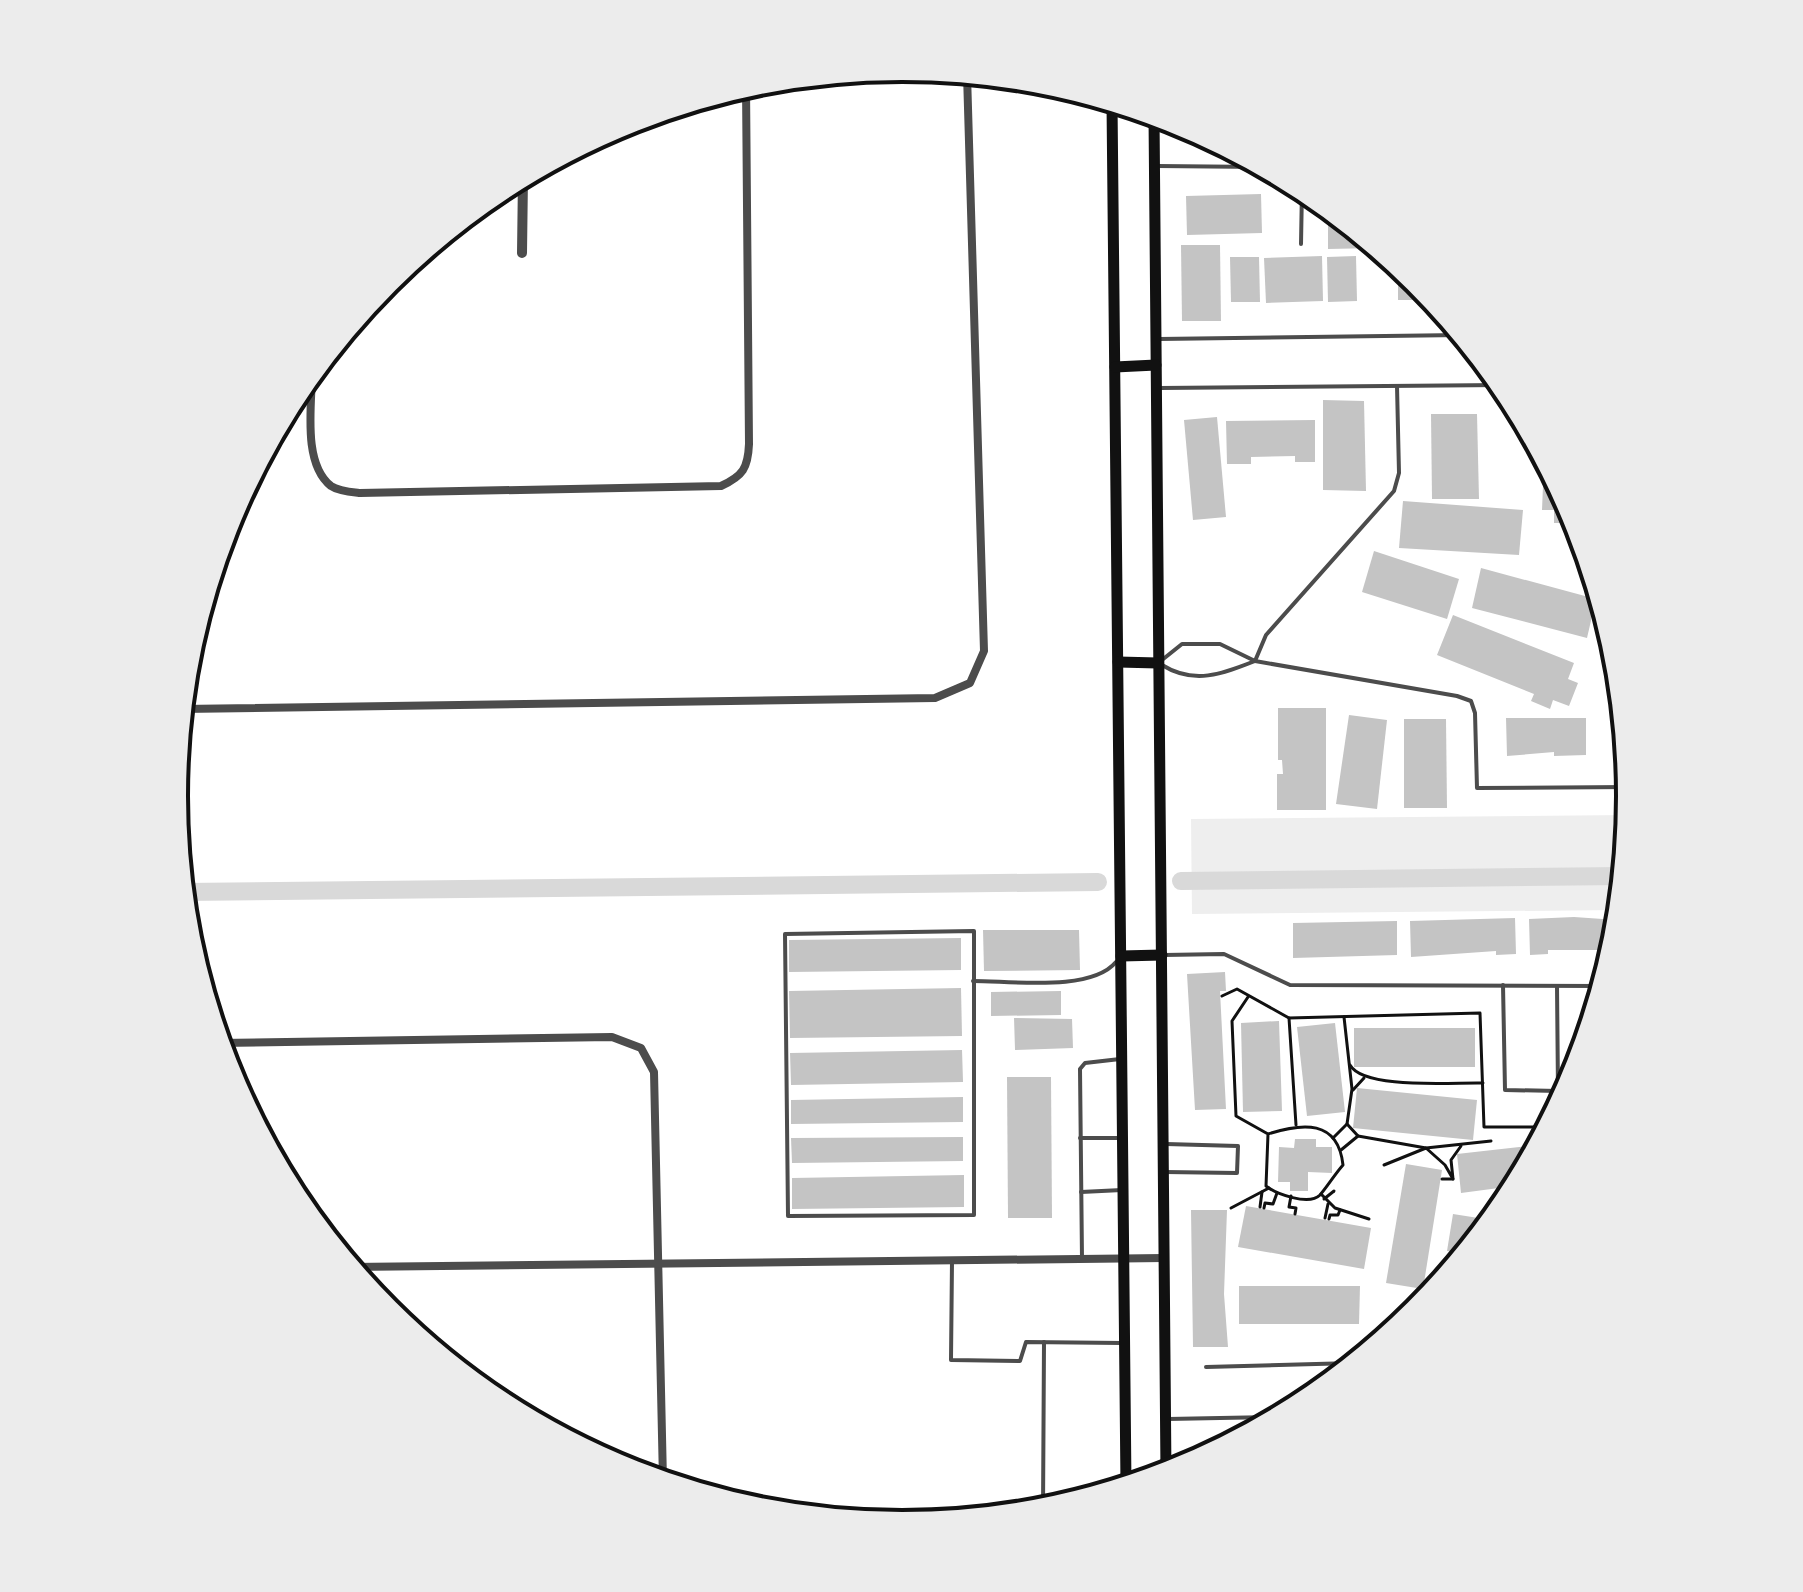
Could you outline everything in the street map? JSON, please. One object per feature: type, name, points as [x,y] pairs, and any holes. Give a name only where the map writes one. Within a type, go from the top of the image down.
[{"type":"main road","points":[[1112,114],[1126,1474]]},
{"type":"main road","points":[[1154,128],[1166,1459]]},
{"type":"main road","points":[[1115,367],[1156,365]]},
{"type":"main road","points":[[1118,662],[1158,663]]},
{"type":"main road","points":[[1121,956],[1162,955]]},
{"type":"street","points":[[193,709],[935,698],[970,683],[984,651],[967,86]]},
{"type":"street","points":[[312,393],[312,441],[318,472],[332,488],[360,493],[721,486],[739,478],[748,465],[749,444],[746,100]]},
{"type":"street","points":[[522,253],[523,191]]},
{"type":"street","points":[[232,1043],[612,1037],[641,1048],[654,1072],[663,1469]]},
{"type":"street","points":[[365,1267],[1164,1258]]},
{"type":"lane","points":[[1155,166],[1237,167]]},
{"type":"lane","points":[[1301,244],[1302,205]]},
{"type":"lane","points":[[1156,339],[1446,335]]},
{"type":"lane","points":[[1156,388],[1485,385]]},
{"type":"lane","points":[[1397,386],[1399,473],[1394,491],[1266,635],[1255,661],[1220,675],[1180,677],[1158,663],[1182,644],[1220,644],[1255,661],[1457,696],[1471,701],[1475,713],[1477,788],[1616,787]]},
{"type":"lane","points":[[974,931],[973,981],[974,1215],[788,1216],[785,934],[974,931]]},
{"type":"lane","points":[[1162,955],[1224,954],[1290,985],[1590,986]]},
{"type":"lane","points":[[973,981],[1080,981],[1107,973],[1121,956]]},
{"type":"lane","points":[[1503,985],[1505,1090],[1551,1091]]},
{"type":"lane","points":[[1557,986],[1558,1076]]},
{"type":"lane","points":[[1082,1259],[1080,1069],[1085,1063],[1122,1059]]},
{"type":"lane","points":[[1080,1138],[1122,1138]]},
{"type":"lane","points":[[1163,1144],[1238,1146],[1237,1173],[1164,1172]]},
{"type":"lane","points":[[1081,1192],[1123,1190]]},
{"type":"lane","points":[[952,1260],[951,1360],[1020,1361],[1026,1342],[1124,1343]]},
{"type":"lane","points":[[1043,1496],[1044,1342]]},
{"type":"lane","points":[[1206,1367],[1334,1364]]},
{"type":"lane","points":[[1166,1419],[1252,1417]]},
{"type":"path","points":[[1222,996],[1237,989],[1289,1018],[1480,1013],[1484,1127],[1534,1127]]},
{"type":"path","points":[[1248,997],[1232,1021],[1236,1116],[1268,1134],[1296,1125],[1316,1127],[1333,1138],[1341,1150],[1343,1165],[1323,1186],[1321,1194],[1328,1204],[1369,1219]]},
{"type":"path","points":[[1333,1138],[1347,1124],[1352,1092],[1344,1017]]},
{"type":"path","points":[[1289,1018],[1296,1125]]},
{"type":"path","points":[[1350,1065],[1364,1078],[1483,1083]]},
{"type":"path","points":[[1352,1092],[1364,1078]]},
{"type":"path","points":[[1347,1124],[1358,1136],[1426,1148],[1491,1141]]},
{"type":"path","points":[[1268,1134],[1265,1169],[1269,1188],[1277,1193],[1307,1199],[1321,1194]]},
{"type":"path","points":[[1341,1150],[1358,1136]]},
{"type":"path","points":[[1453,1179],[1451,1160],[1462,1146]]},
{"type":"path","points":[[1384,1165],[1426,1148]]},
{"type":"path","points":[[1426,1148],[1445,1165],[1453,1179]]},
{"type":"path","points":[[1442,1179],[1453,1179]]},
{"type":"path","points":[[1231,1208],[1269,1188]]},
{"type":"path","points":[[1324,1199],[1334,1191]]},
{"type":"path","points":[[1262,1192],[1262,1207],[1265,1203],[1273,1204],[1277,1193]]},
{"type":"path","points":[[1291,1196],[1289,1207],[1296,1208],[1295,1214]]},
{"type":"path","points":[[1328,1204],[1327,1219],[1330,1215],[1338,1215],[1340,1210]]},
{"type":"shaded area","points":[[1615,815],[1606,910],[1192,914],[1191,819]]},
{"type":"building","points":[[1261,194],[1262,233],[1187,235],[1186,196]]},
{"type":"building","points":[[1328,224],[1359,248],[1328,249]]},
{"type":"building","points":[[1181,245],[1220,245],[1221,321],[1182,321]]},
{"type":"building","points":[[1322,256],[1323,301],[1266,303],[1264,258]]},
{"type":"building","points":[[1356,256],[1357,301],[1328,302],[1327,257]]},
{"type":"building","points":[[1230,257],[1259,257],[1260,302],[1231,302]]},
{"type":"building","points":[[1398,283],[1414,300],[1398,300]]},
{"type":"building","points":[[1323,400],[1364,401],[1366,491],[1323,490]]},
{"type":"building","points":[[1431,414],[1477,414],[1479,499],[1432,499]]},
{"type":"building","points":[[1217,417],[1226,517],[1193,520],[1184,420]]},
{"type":"building","points":[[1315,420],[1315,462],[1295,462],[1295,456],[1251,457],[1251,464],[1227,464],[1226,421]]},
{"type":"building","points":[[1543,483],[1561,523],[1554,523],[1554,510],[1542,510]]},
{"type":"building","points":[[1403,501],[1523,510],[1519,555],[1399,548]]},
{"type":"building","points":[[1374,551],[1459,579],[1447,619],[1362,592]]},
{"type":"building","points":[[1481,568],[1587,597],[1592,616],[1587,638],[1472,608]]},
{"type":"building","points":[[1453,615],[1574,663],[1568,679],[1578,683],[1569,706],[1553,700],[1550,709],[1531,701],[1534,694],[1437,655]]},
{"type":"building","points":[[1278,708],[1326,708],[1326,810],[1277,810],[1277,774],[1283,774],[1282,760],[1278,760]]},
{"type":"building","points":[[1349,715],[1387,720],[1377,809],[1336,804]]},
{"type":"building","points":[[1506,718],[1586,718],[1586,755],[1554,756],[1554,752],[1507,756]]},
{"type":"building","points":[[1404,719],[1446,719],[1447,808],[1404,808]]},
{"type":"building","points":[[1515,918],[1516,954],[1496,955],[1496,951],[1411,957],[1410,921]]},
{"type":"building","points":[[1529,919],[1604,919],[1598,950],[1548,950],[1548,954],[1530,955]]},
{"type":"building","points":[[1397,921],[1397,955],[1293,958],[1293,923]]},
{"type":"building","points":[[983,930],[1079,930],[1080,970],[984,971]]},
{"type":"building","points":[[961,938],[961,970],[789,972],[789,940]]},
{"type":"building","points":[[1225,972],[1226,991],[1220,991],[1226,1109],[1195,1110],[1187,974]]},
{"type":"building","points":[[961,988],[962,1036],[790,1038],[789,991]]},
{"type":"building","points":[[1061,991],[1061,1015],[991,1016],[991,992]]},
{"type":"building","points":[[1014,1018],[1072,1019],[1073,1048],[1015,1050]]},
{"type":"building","points":[[1279,1021],[1282,1111],[1243,1112],[1241,1023]]},
{"type":"building","points":[[1335,1023],[1345,1112],[1307,1116],[1297,1027]]},
{"type":"building","points":[[1354,1028],[1475,1028],[1475,1067],[1354,1067]]},
{"type":"building","points":[[962,1050],[963,1082],[791,1085],[790,1053]]},
{"type":"building","points":[[1007,1077],[1051,1077],[1052,1218],[1008,1218]]},
{"type":"building","points":[[1357,1088],[1477,1100],[1473,1140],[1353,1128]]},
{"type":"building","points":[[963,1097],[963,1122],[791,1124],[791,1100]]},
{"type":"building","points":[[963,1137],[963,1161],[792,1163],[791,1138]]},
{"type":"building","points":[[1295,1139],[1316,1139],[1316,1147],[1332,1147],[1332,1173],[1308,1172],[1308,1191],[1290,1191],[1290,1182],[1278,1182],[1279,1147],[1294,1148]]},
{"type":"building","points":[[1523,1147],[1498,1188],[1461,1193],[1457,1154]]},
{"type":"building","points":[[1406,1164],[1442,1170],[1424,1282],[1418,1288],[1386,1283]]},
{"type":"building","points":[[964,1175],[964,1207],[792,1209],[792,1178]]},
{"type":"building","points":[[1246,1206],[1371,1228],[1364,1269],[1238,1247]]},
{"type":"building","points":[[1191,1210],[1227,1210],[1224,1294],[1228,1347],[1193,1347]]},
{"type":"building","points":[[1453,1214],[1477,1218],[1451,1251],[1447,1251]]},
{"type":"building","points":[[1239,1286],[1360,1286],[1359,1324],[1239,1324]]},
{"type":"waterway","points":[[1181,881],[1610,876]]},
{"type":"waterway","points":[[194,892],[1098,882]]}]
